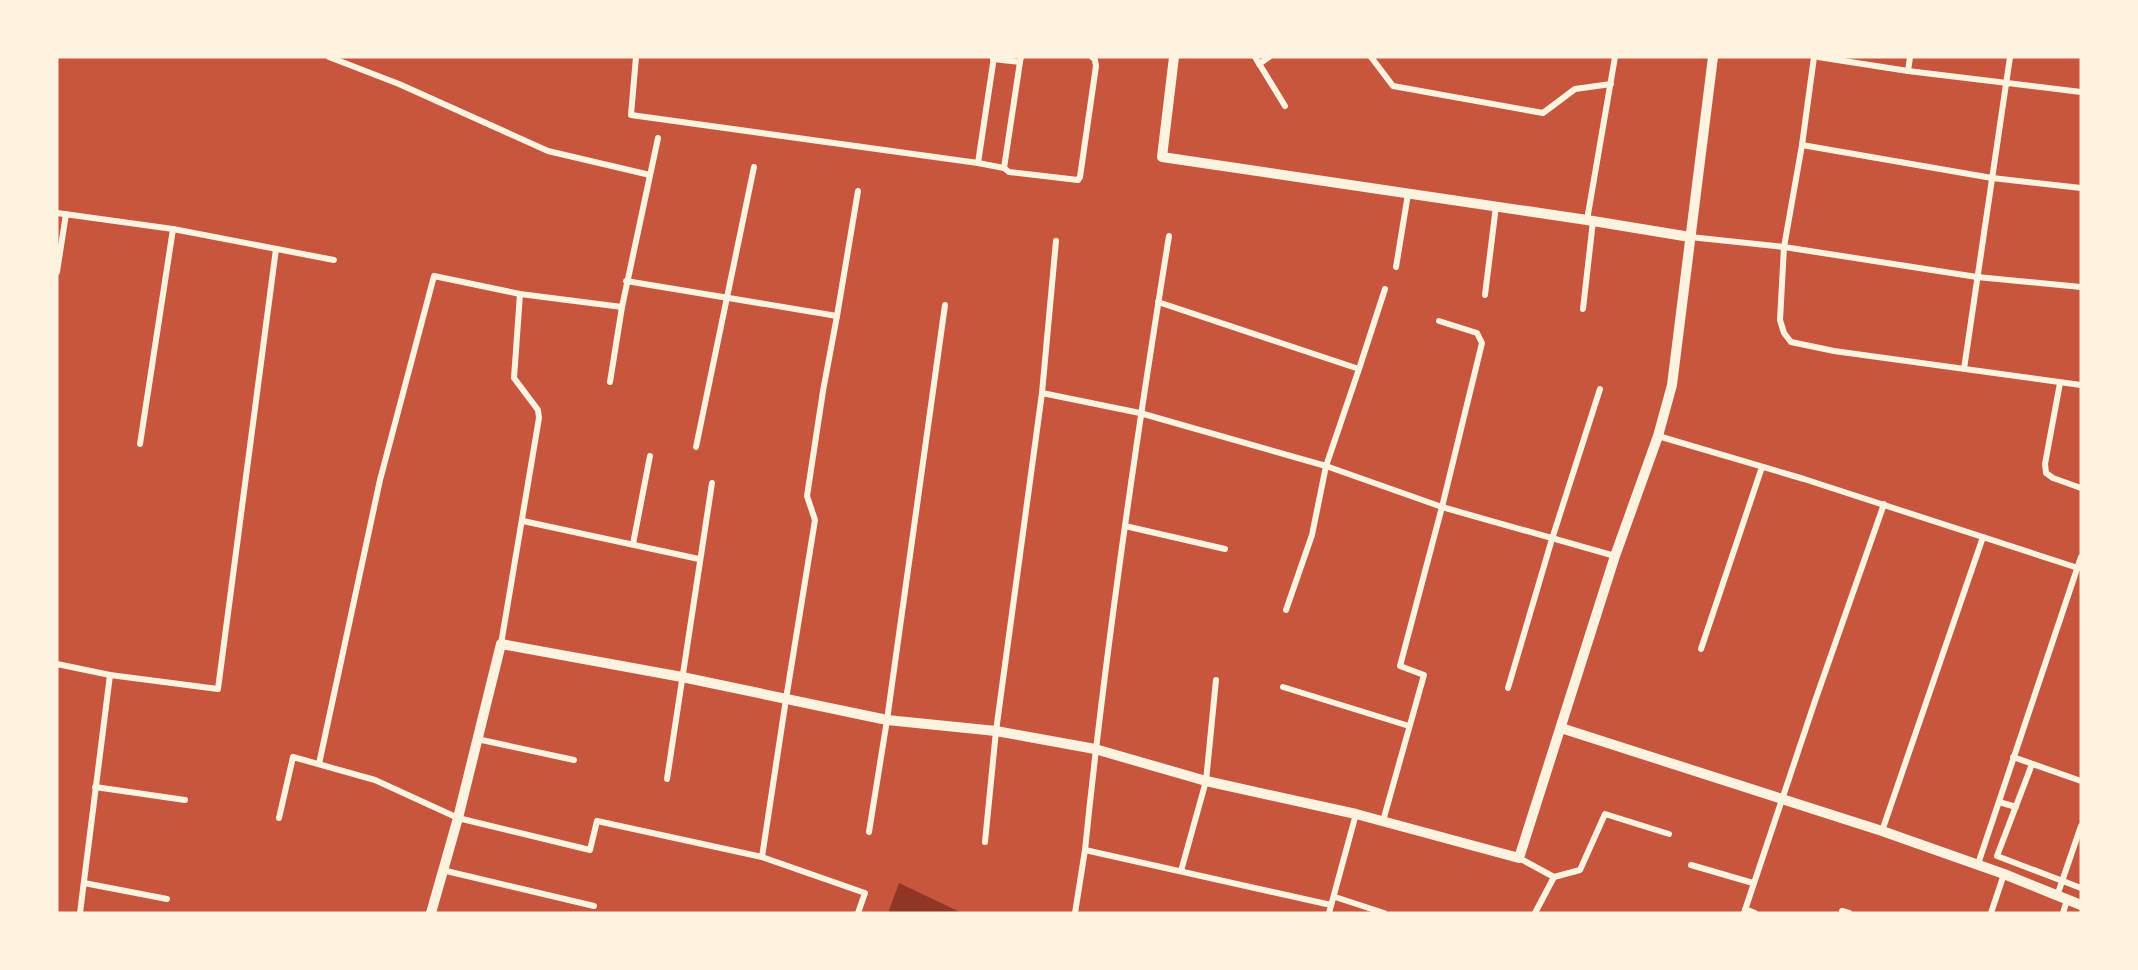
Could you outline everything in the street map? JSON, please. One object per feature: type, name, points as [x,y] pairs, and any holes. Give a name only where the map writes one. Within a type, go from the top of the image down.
[{"type":"street","points":[[329,57],[399,84],[549,151],[650,175]]},
{"type":"street","points":[[636,57],[631,115],[978,163],[1004,168],[1009,172],[1078,180],[1096,66],[1092,57]]},
{"type":"street","points":[[1174,57],[1161,158],[1590,220],[1690,237],[1784,247],[1977,276],[2081,287]]},
{"type":"street","points":[[1255,57],[1285,106]]},
{"type":"street","points":[[1259,64],[1269,57]]},
{"type":"street","points":[[1371,57],[1393,86],[1543,113],[1575,89],[1611,84]]},
{"type":"street","points":[[1583,309],[1590,220],[1616,57]]},
{"type":"street","points":[[1519,858],[1615,556],[1658,436],[1672,385],[1713,57]]},
{"type":"street","points":[[2081,92],[1908,71],[1816,57],[1784,247],[1780,320],[1784,333],[1791,342],[1834,351],[2081,385]]},
{"type":"street","points":[[1908,71],[1910,57]]},
{"type":"street","points":[[1964,369],[2010,57]]},
{"type":"street","points":[[978,163],[993,58],[1020,59],[1004,168]]},
{"type":"street","points":[[610,382],[626,281],[658,138]]},
{"type":"street","points":[[1802,145],[1992,178],[2081,188]]},
{"type":"street","points":[[696,447],[754,167]]},
{"type":"street","points":[[762,857],[815,520],[807,496],[858,191]]},
{"type":"street","points":[[1396,267],[1408,194]]},
{"type":"street","points":[[1485,295],[1496,206]]},
{"type":"street","points":[[57,213],[172,229],[334,260]]},
{"type":"street","points":[[57,272],[66,214]]},
{"type":"street","points":[[140,444],[172,229]]},
{"type":"street","points":[[1075,913],[1140,413],[1169,236]]},
{"type":"street","points":[[985,842],[996,731],[1042,393],[1056,242]]},
{"type":"street","points":[[57,664],[110,675],[218,689],[276,249]]},
{"type":"street","points":[[320,764],[380,480],[434,276],[520,294],[622,307]]},
{"type":"street","points":[[626,281],[837,315]]},
{"type":"street","points":[[1286,610],[1312,535],[1326,466],[1384,289]]},
{"type":"street","points":[[431,913],[458,818],[501,644],[539,418],[538,410],[514,378],[520,294]]},
{"type":"street","points":[[1158,302],[1359,369]]},
{"type":"street","points":[[869,832],[887,720],[945,305]]},
{"type":"street","points":[[1383,821],[1424,675],[1400,666],[1482,343],[1477,333],[1439,321]]},
{"type":"street","points":[[2060,383],[2045,464],[2046,473],[2053,478],[2081,488]]},
{"type":"street","points":[[1508,688],[1600,388]]},
{"type":"street","points":[[1042,393],[1140,413],[1326,466],[1442,507],[1615,556]]},
{"type":"street","points":[[1658,436],[1884,504],[2078,568]]},
{"type":"street","points":[[633,544],[650,456]]},
{"type":"street","points":[[1701,649],[1762,467]]},
{"type":"street","points":[[667,779],[712,483]]},
{"type":"street","points":[[1755,913],[1745,911],[1753,883],[1884,504]]},
{"type":"street","points":[[523,521],[699,559]]},
{"type":"street","points":[[1125,526],[1225,549]]},
{"type":"street","points":[[1882,831],[1983,537]]},
{"type":"street","points":[[1978,864],[2081,557]]},
{"type":"street","points":[[501,644],[682,677],[887,720],[996,731],[1095,749],[1206,780],[1356,814],[1519,858],[1554,877],[1580,870],[1605,814],[1669,834]]},
{"type":"street","points":[[80,913],[110,675]]},
{"type":"street","points":[[1181,871],[1206,780],[1216,680]]},
{"type":"street","points":[[1283,687],[1409,726]]},
{"type":"street","points":[[1561,728],[1882,831],[1978,864],[2081,905]]},
{"type":"street","points":[[476,739],[574,760]]},
{"type":"street","points":[[279,818],[293,757],[375,780],[458,818],[590,850],[597,821],[762,857],[865,893],[858,913]]},
{"type":"street","points":[[2013,757],[2081,781]]},
{"type":"street","points":[[2032,764],[1997,854],[1999,858],[2081,888]]},
{"type":"street","points":[[95,787],[185,800]]},
{"type":"street","points":[[1999,802],[2016,807]]},
{"type":"street","points":[[1329,913],[1356,814]]},
{"type":"street","points":[[2063,913],[2062,881],[2081,826]]},
{"type":"street","points":[[1990,831],[2005,836]]},
{"type":"street","points":[[1085,850],[1331,904]]},
{"type":"street","points":[[1691,865],[1753,883]]},
{"type":"street","points":[[442,870],[594,906]]},
{"type":"street","points":[[1991,913],[2004,874]]},
{"type":"street","points":[[1535,913],[1554,877]]},
{"type":"street","points":[[84,883],[167,899]]},
{"type":"street","points":[[1335,897],[1384,913]]},
{"type":"shaded area","points":[[899,883],[962,913],[888,913]]}]
